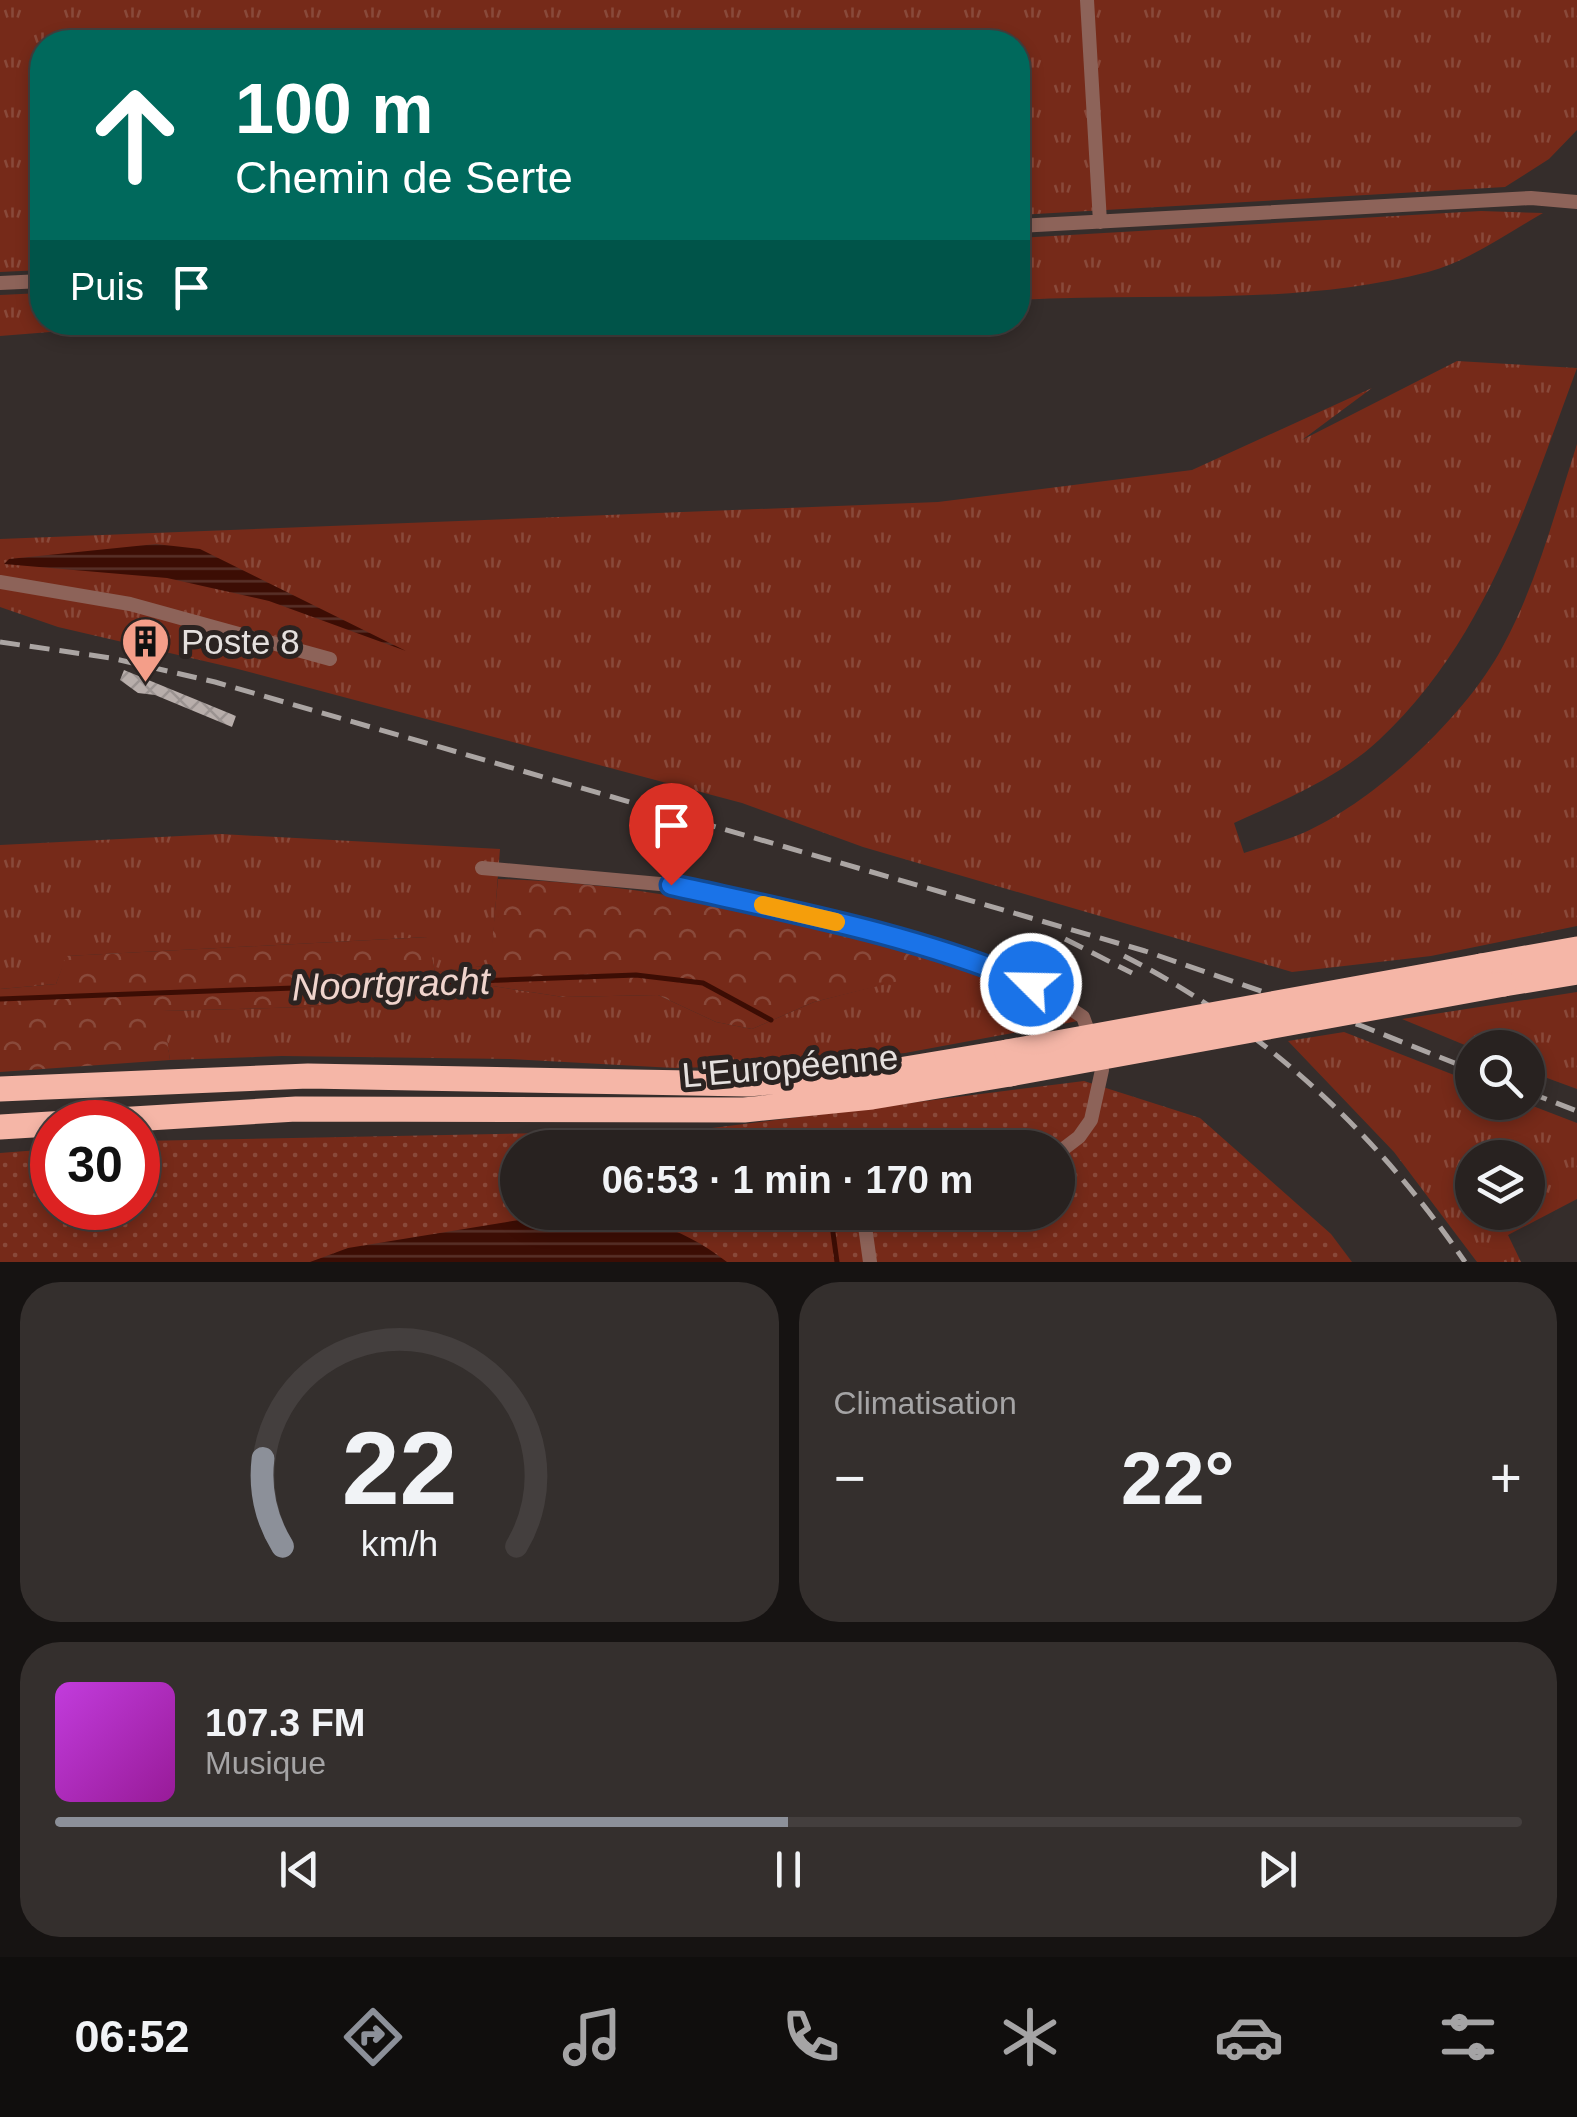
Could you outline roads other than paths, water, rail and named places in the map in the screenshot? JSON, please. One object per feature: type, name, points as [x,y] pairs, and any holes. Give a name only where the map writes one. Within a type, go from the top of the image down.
[{"type":"highway","name":"L'Européenne","points":[[0,1127],[267,1110],[744,1110],[872,1097],[1009,1063],[1577,949]]},
{"type":"highway","name":"L'Européenne","points":[[0,1090],[308,1076],[747,1084],[1009,1063],[1577,972]]},
{"type":"street","points":[[1087,0],[1100,222]]},
{"type":"street","points":[[1030,225],[1530,198],[1577,202]]},
{"type":"street","points":[[0,283],[30,282]]},
{"type":"street","points":[[0,582],[130,604],[330,659]]},
{"type":"street","points":[[482,868],[671,885],[825,919],[980,963],[1044,991],[1082,1017],[1099,1054],[1100,1093],[1085,1129],[1075,1138]]},
{"type":"street","points":[[866,1230],[870,1262]]},
{"type":"waterway","name":"Noortgracht","points":[[0,999],[636,975],[703,983],[771,1020]]},
{"type":"waterway","points":[[833,1230],[837,1262]]},
{"type":"railway","points":[[0,642],[111,658],[215,682],[1145,951],[1362,1026],[1455,1063]]},
{"type":"railway","points":[[1065,939],[1132,973]]},
{"type":"railway","points":[[1124,956],[1223,1015],[1314,1087],[1394,1170],[1465,1262]]},
{"type":"railway","points":[[1545,1099],[1577,1111]]},
{"type":"place","name":"Poste 8","points":[[146,684]]}]
